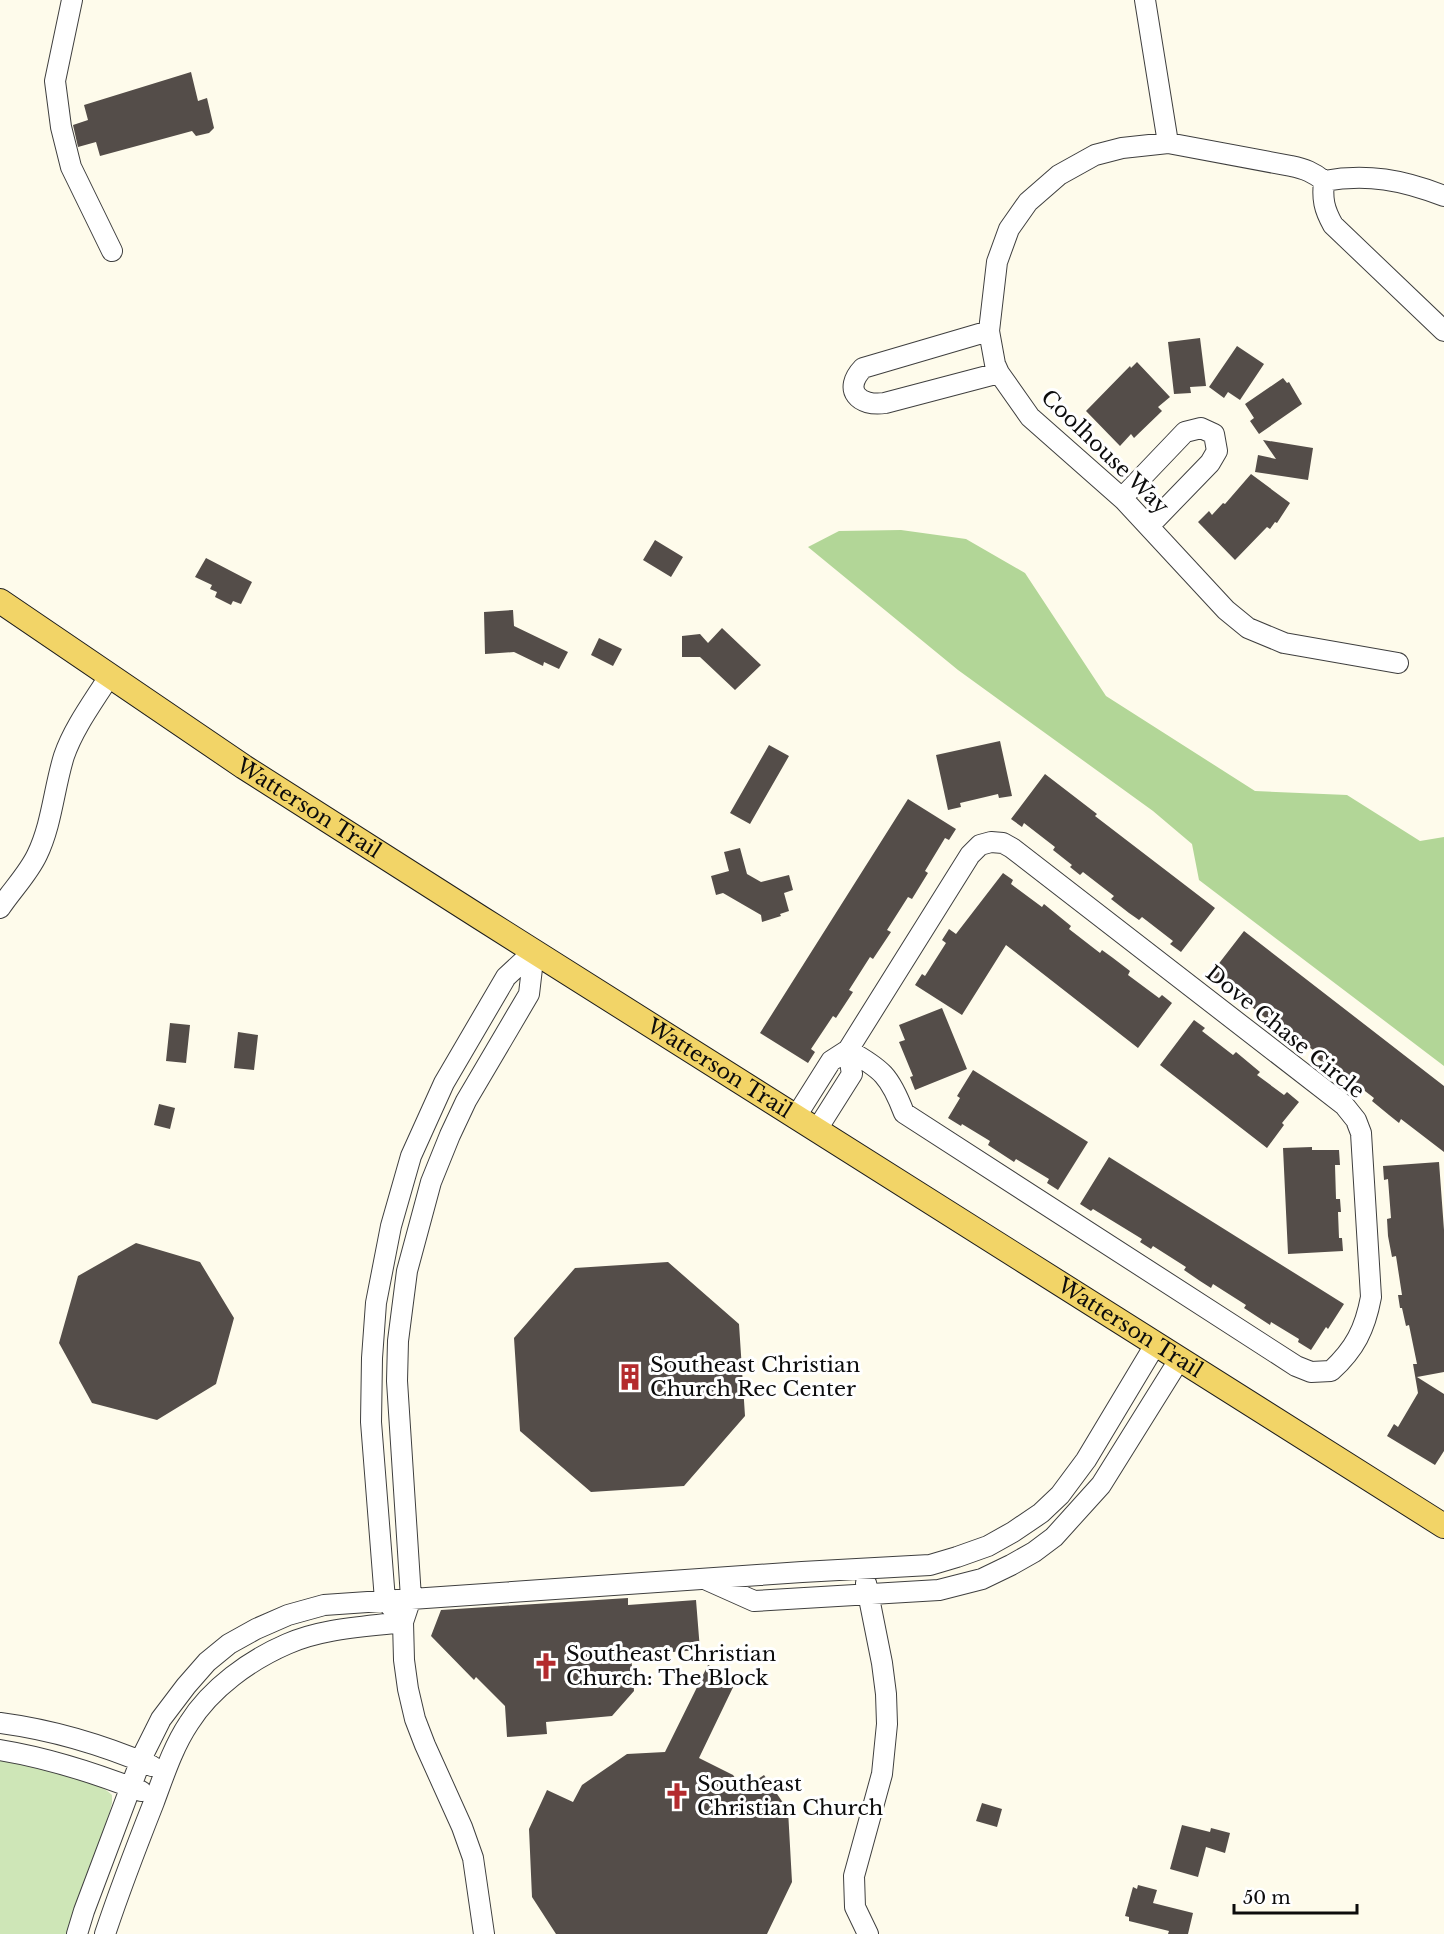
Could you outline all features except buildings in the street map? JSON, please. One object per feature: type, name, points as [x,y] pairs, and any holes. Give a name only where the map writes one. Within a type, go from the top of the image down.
[{"type":"main road","name":"Watterson Trail","points":[[0,601],[244,767],[795,1118],[1444,1526]]},
{"type":"street","points":[[72,0],[55,81],[61,127],[71,167],[112,251]]},
{"type":"street","points":[[1145,0],[1168,143]]},
{"type":"street","name":"Coolhouse Way","points":[[1324,181],[1309,170],[1168,143],[1122,148],[1095,155],[1053,180],[1028,202],[1009,229],[997,262],[989,332],[999,373],[1030,417],[1122,498],[1226,610],[1248,628],[1284,643],[1398,663]]},
{"type":"street","points":[[1444,196],[1402,182],[1364,176],[1324,181],[1322,197],[1324,210],[1333,225],[1444,331]]},
{"type":"street","points":[[989,332],[863,368],[856,375],[855,395],[863,402],[872,405],[879,404],[999,373]]},
{"type":"street","points":[[1122,498],[1185,432],[1201,428],[1214,434],[1218,451],[1210,463],[1149,526]]},
{"type":"street","points":[[0,908],[25,875],[37,854],[65,755],[72,738],[110,675]]},
{"type":"street","name":"Dove Chase Circle","points":[[795,1118],[831,1061],[848,1050],[970,855],[980,845],[991,842],[1003,843],[1344,1105],[1356,1120],[1361,1133],[1371,1297],[1367,1320],[1356,1343],[1331,1371],[1311,1372],[1296,1366],[904,1113],[893,1086],[882,1072],[848,1050]]},
{"type":"street","points":[[484,1934],[473,1858],[415,1719],[404,1660],[403,1622],[411,1598],[397,1381],[398,1341],[407,1271],[431,1182],[465,1101],[529,994],[534,951]]},
{"type":"street","points":[[403,1622],[385,1600],[371,1422],[374,1325],[388,1237],[411,1156],[444,1083],[506,976],[534,951]]},
{"type":"street","points":[[816,1131],[852,1074],[848,1050]]},
{"type":"street","points":[[77,1934],[141,1761],[161,1719],[207,1662],[229,1644],[256,1629],[324,1605],[930,1565],[957,1557],[988,1546],[1014,1532],[1041,1513],[1060,1495],[1086,1460],[1155,1345]]},
{"type":"street","points":[[706,1579],[754,1601],[939,1590],[982,1579],[1034,1552],[1054,1537],[1101,1485],[1179,1360]]},
{"type":"street","points":[[863,1569],[882,1663],[887,1724],[882,1774],[854,1876],[855,1907],[868,1934]]},
{"type":"street","points":[[754,1601],[775,1584],[802,1572]]},
{"type":"street","points":[[105,1934],[174,1749],[190,1721],[214,1693],[260,1657],[288,1643],[320,1633],[403,1622]]},
{"type":"street","points":[[0,1723],[33,1727],[60,1734],[166,1771]]},
{"type":"street","points":[[0,1750],[63,1764],[156,1796]]},
{"type":"green space","points":[[901,530],[966,539],[1025,573],[1106,696],[1255,791],[1347,795],[1420,841],[1444,837],[1444,1066],[1199,880],[1192,844],[1153,811],[958,670],[808,547],[839,531]]},
{"type":"green space","points":[[0,1760],[75,1776],[112,1795],[109,1814],[67,1934],[0,1934]]},
{"type":"place","name":"Southeast Christian Church Rec Center","points":[[630,1377]]},
{"type":"place","name":"Southeast Christian Church: The Block","points":[[546,1666]]},
{"type":"place","name":"Southeast Christian Church","points":[[677,1796]]}]
